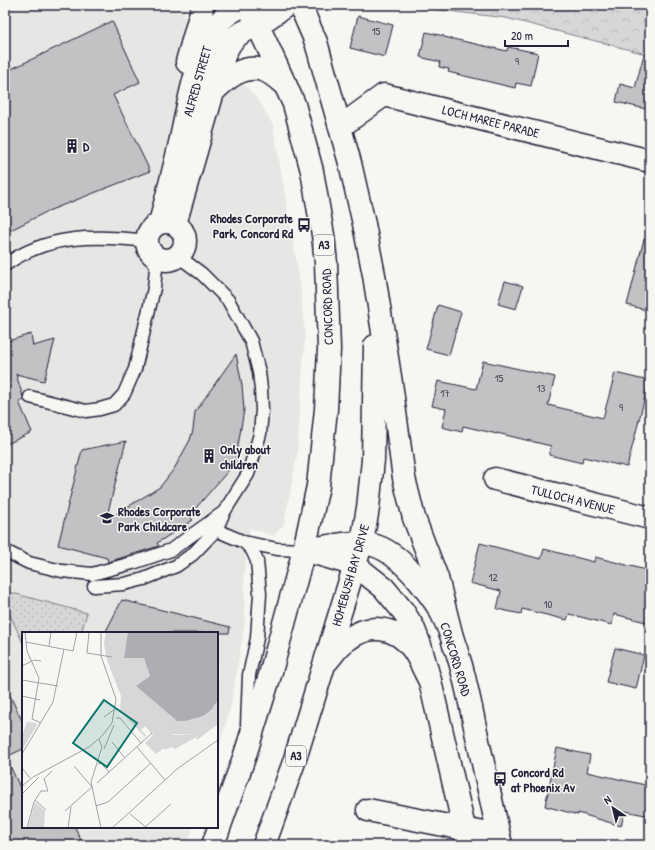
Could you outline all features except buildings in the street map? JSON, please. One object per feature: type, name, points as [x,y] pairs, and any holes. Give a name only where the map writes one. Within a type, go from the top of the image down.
[{"type":"main road","name":"ALFRED STREET","points":[[179,148],[181,86],[203,5]]},
{"type":"main road","name":"ALFRED STREET","points":[[167,223],[179,148],[195,78],[204,51],[211,35],[220,22],[226,16],[243,5]]},
{"type":"main road","name":"CONCORD ROAD","points":[[248,5],[294,104],[312,170],[325,256],[329,349],[326,409],[318,486],[304,550],[362,542],[383,548],[408,568],[432,598],[442,613],[454,645],[466,685],[500,840]]},
{"type":"main road","name":"ALFRED STREET","points":[[167,223],[223,60],[231,43],[237,36],[258,25],[287,5]]},
{"type":"main road","name":"A3","points":[[300,5],[316,42],[340,127],[364,224],[376,293]]},
{"type":"main road","name":"ALFRED STREET","points":[[213,92],[232,76],[241,71],[250,69],[263,70],[286,86]]},
{"type":"main road","name":"LOCH MAREE PARADE","points":[[340,127],[384,95],[650,161]]},
{"type":"main road","points":[[167,223],[182,229],[185,238],[184,249],[168,258],[152,255],[146,241],[149,232],[154,226],[167,223]]},
{"type":"main road","points":[[376,293],[392,390],[404,478],[414,518],[437,578],[454,645]]},
{"type":"main road","name":"HOMEBUSH BAY DRIVE","points":[[264,845],[294,762],[362,542],[368,508],[373,460],[376,293]]},
{"type":"main road","name":"TULLOCH AVENUE","points":[[496,479],[650,518]]},
{"type":"main road","name":"A3","points":[[213,845],[245,755],[270,675],[304,550]]},
{"type":"main road","points":[[304,550],[355,565],[384,588],[403,611],[413,627],[420,645],[430,681],[467,837]]},
{"type":"main road","points":[[324,666],[346,640],[363,631],[378,628],[393,633],[405,641],[416,653],[430,681]]},
{"type":"main road","points":[[368,810],[467,837],[500,840]]},
{"type":"lane","points":[[5,265],[13,259],[45,245],[79,237],[114,237],[146,241]]},
{"type":"lane","points":[[30,397],[86,412],[100,410],[114,405],[124,394],[135,369],[154,288],[168,258],[202,274],[228,300],[251,341],[259,372],[262,410],[260,434],[248,474],[224,512],[216,530],[193,554],[176,566],[137,581],[124,584],[94,586]]},
{"type":"lane","points":[[5,552],[30,563],[56,570],[92,574],[136,562],[171,550],[224,512]]},
{"type":"lane","points":[[205,525],[244,542],[277,549],[304,550]]},
{"type":"lane","points":[[244,542],[252,550],[257,561],[260,594],[257,638],[249,675],[245,755]]},
{"type":"shaded area","points":[[5,5],[186,5],[184,15],[259,101],[273,125],[300,283],[305,336],[297,456],[284,524],[274,536],[250,528],[244,575],[245,622],[231,705],[218,750],[218,632],[22,632],[22,828],[193,828],[187,845],[5,845]]},
{"type":"green space","points":[[398,5],[650,5],[650,55],[506,18]]},
{"type":"green space","points":[[5,591],[87,613],[81,632],[22,632],[22,641],[5,604]]},
{"type":"place","name":"D","points":[[72,146]]},
{"type":"place","name":"Rhodes Corporate Park, Concord Rd","points":[[304,225]]},
{"type":"place","name":"Only about children","points":[[209,456]]},
{"type":"place","name":"Rhodes Corporate Park Childcare","points":[[107,518]]},
{"type":"place","name":"Concord Rd at Phoenix Av","points":[[500,779]]}]
